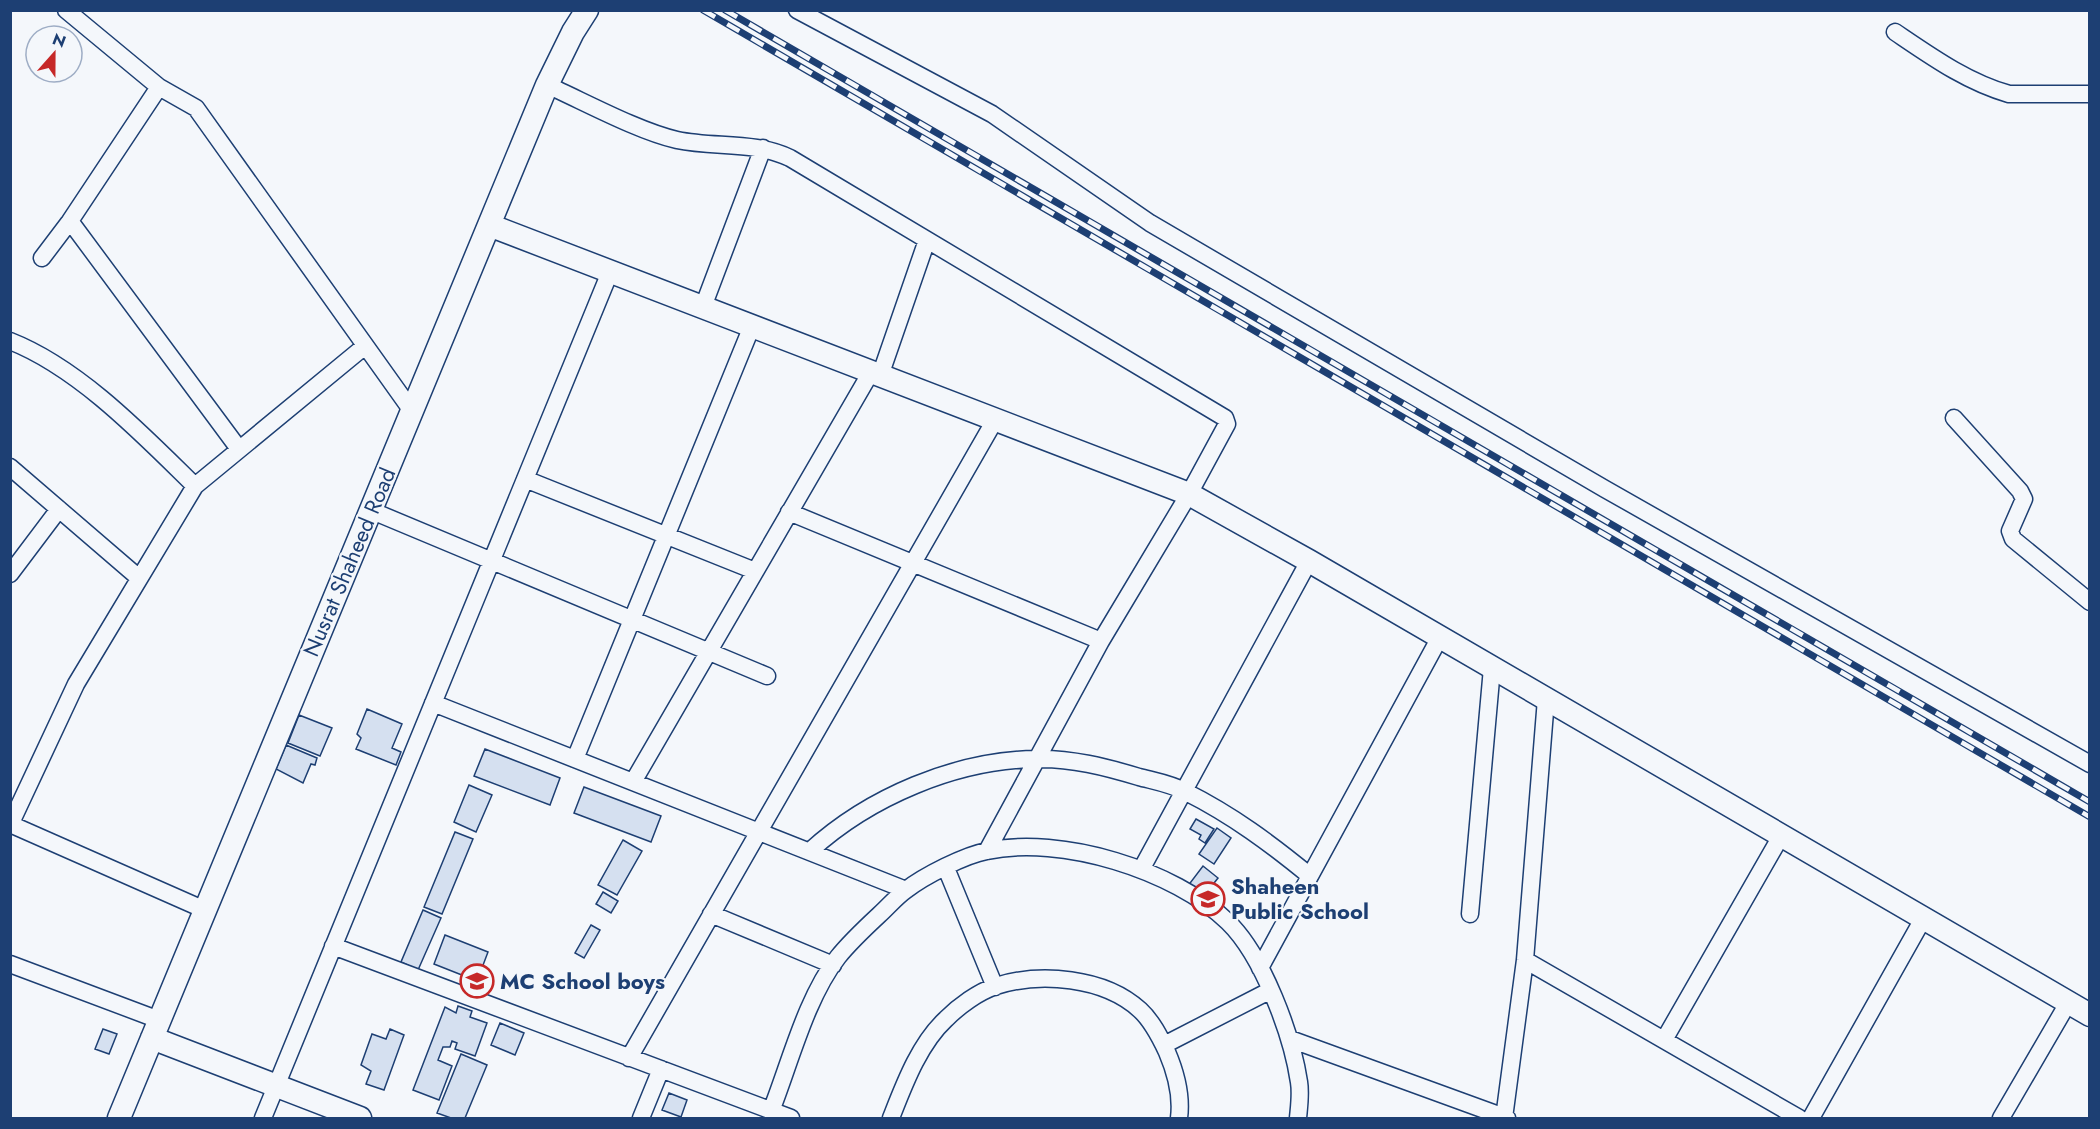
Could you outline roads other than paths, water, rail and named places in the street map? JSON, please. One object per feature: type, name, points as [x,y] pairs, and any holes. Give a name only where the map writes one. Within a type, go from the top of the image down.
[{"type":"street","points":[[66,10],[159,87],[196,108],[411,411]]},
{"type":"street","name":"Nusrat Shaheed Road","points":[[119,1119],[547,85],[573,32],[587,10]]},
{"type":"street","points":[[797,10],[992,114],[1150,224],[1605,489],[2090,764]]},
{"type":"street","points":[[1895,32],[1966,78],[1999,91],[2009,94],[2090,94]]},
{"type":"street","points":[[547,85],[675,139],[725,147],[763,148],[790,158],[1225,418],[1227,424],[1189,494],[1101,641],[987,851]]},
{"type":"street","points":[[42,258],[70,222],[159,87]]},
{"type":"street","points":[[703,307],[763,148]]},
{"type":"street","points":[[70,222],[239,449]]},
{"type":"street","points":[[489,225],[1189,494],[1309,561],[2090,1015]]},
{"type":"street","points":[[633,782],[789,512],[875,374],[927,240]]},
{"type":"street","points":[[263,1119],[610,272]]},
{"type":"street","points":[[575,759],[752,326]]},
{"type":"street","points":[[10,341],[33,350],[121,413],[195,486]]},
{"type":"street","points":[[205,910],[11,824],[75,684],[195,486],[365,346]]},
{"type":"street","points":[[1954,418],[2020,491],[2024,499],[2010,531],[2013,538],[2090,602]]},
{"type":"street","points":[[629,1058],[995,420]]},
{"type":"street","points":[[10,467],[140,578]]},
{"type":"street","points":[[525,479],[755,571]]},
{"type":"street","points":[[10,574],[59,509]]},
{"type":"street","points":[[370,510],[767,676]]},
{"type":"street","points":[[789,512],[911,565],[1101,641]]},
{"type":"street","points":[[1142,868],[1309,561]]},
{"type":"street","points":[[1260,968],[1440,637]]},
{"type":"street","points":[[1470,914],[1492,668]]},
{"type":"street","points":[[1290,1039],[1505,1118],[1525,960],[1546,699]]},
{"type":"street","points":[[433,703],[906,890]]},
{"type":"street","points":[[810,851],[835,828],[921,782],[956,770],[1035,759],[1106,767],[1184,790],[1253,830],[1310,876]]},
{"type":"street","points":[[1664,1040],[1781,836]]},
{"type":"street","points":[[771,1111],[806,1019],[833,964],[862,932],[906,890],[946,868],[987,851],[1053,849],[1107,858],[1142,868],[1196,897],[1230,924],[1260,968],[1290,1039],[1299,1085],[1298,1119]]},
{"type":"street","points":[[946,868],[995,987]]},
{"type":"street","points":[[711,914],[833,964]]},
{"type":"street","points":[[1811,1119],[1923,919]]},
{"type":"street","points":[[333,946],[791,1119]]},
{"type":"street","points":[[1525,960],[1799,1119]]},
{"type":"street","points":[[10,964],[276,1086],[360,1119]]},
{"type":"street","points":[[891,1119],[923,1048],[944,1020],[963,1004],[995,987],[1049,979],[1096,986],[1115,994],[1139,1009],[1157,1032],[1175,1070],[1180,1107],[1179,1119]]},
{"type":"street","points":[[1164,1045],[1269,991]]},
{"type":"street","points":[[2001,1119],[2068,1003]]},
{"type":"street","points":[[641,1119],[661,1069]]},
{"type":"railway","points":[[703,10],[2090,817]]},
{"type":"railway","points":[[725,10],[2090,802]]},
{"type":"place","name":"Shaheen Public School","points":[[1208,899]]},
{"type":"place","name":"MC School boys","points":[[477,981]]}]
